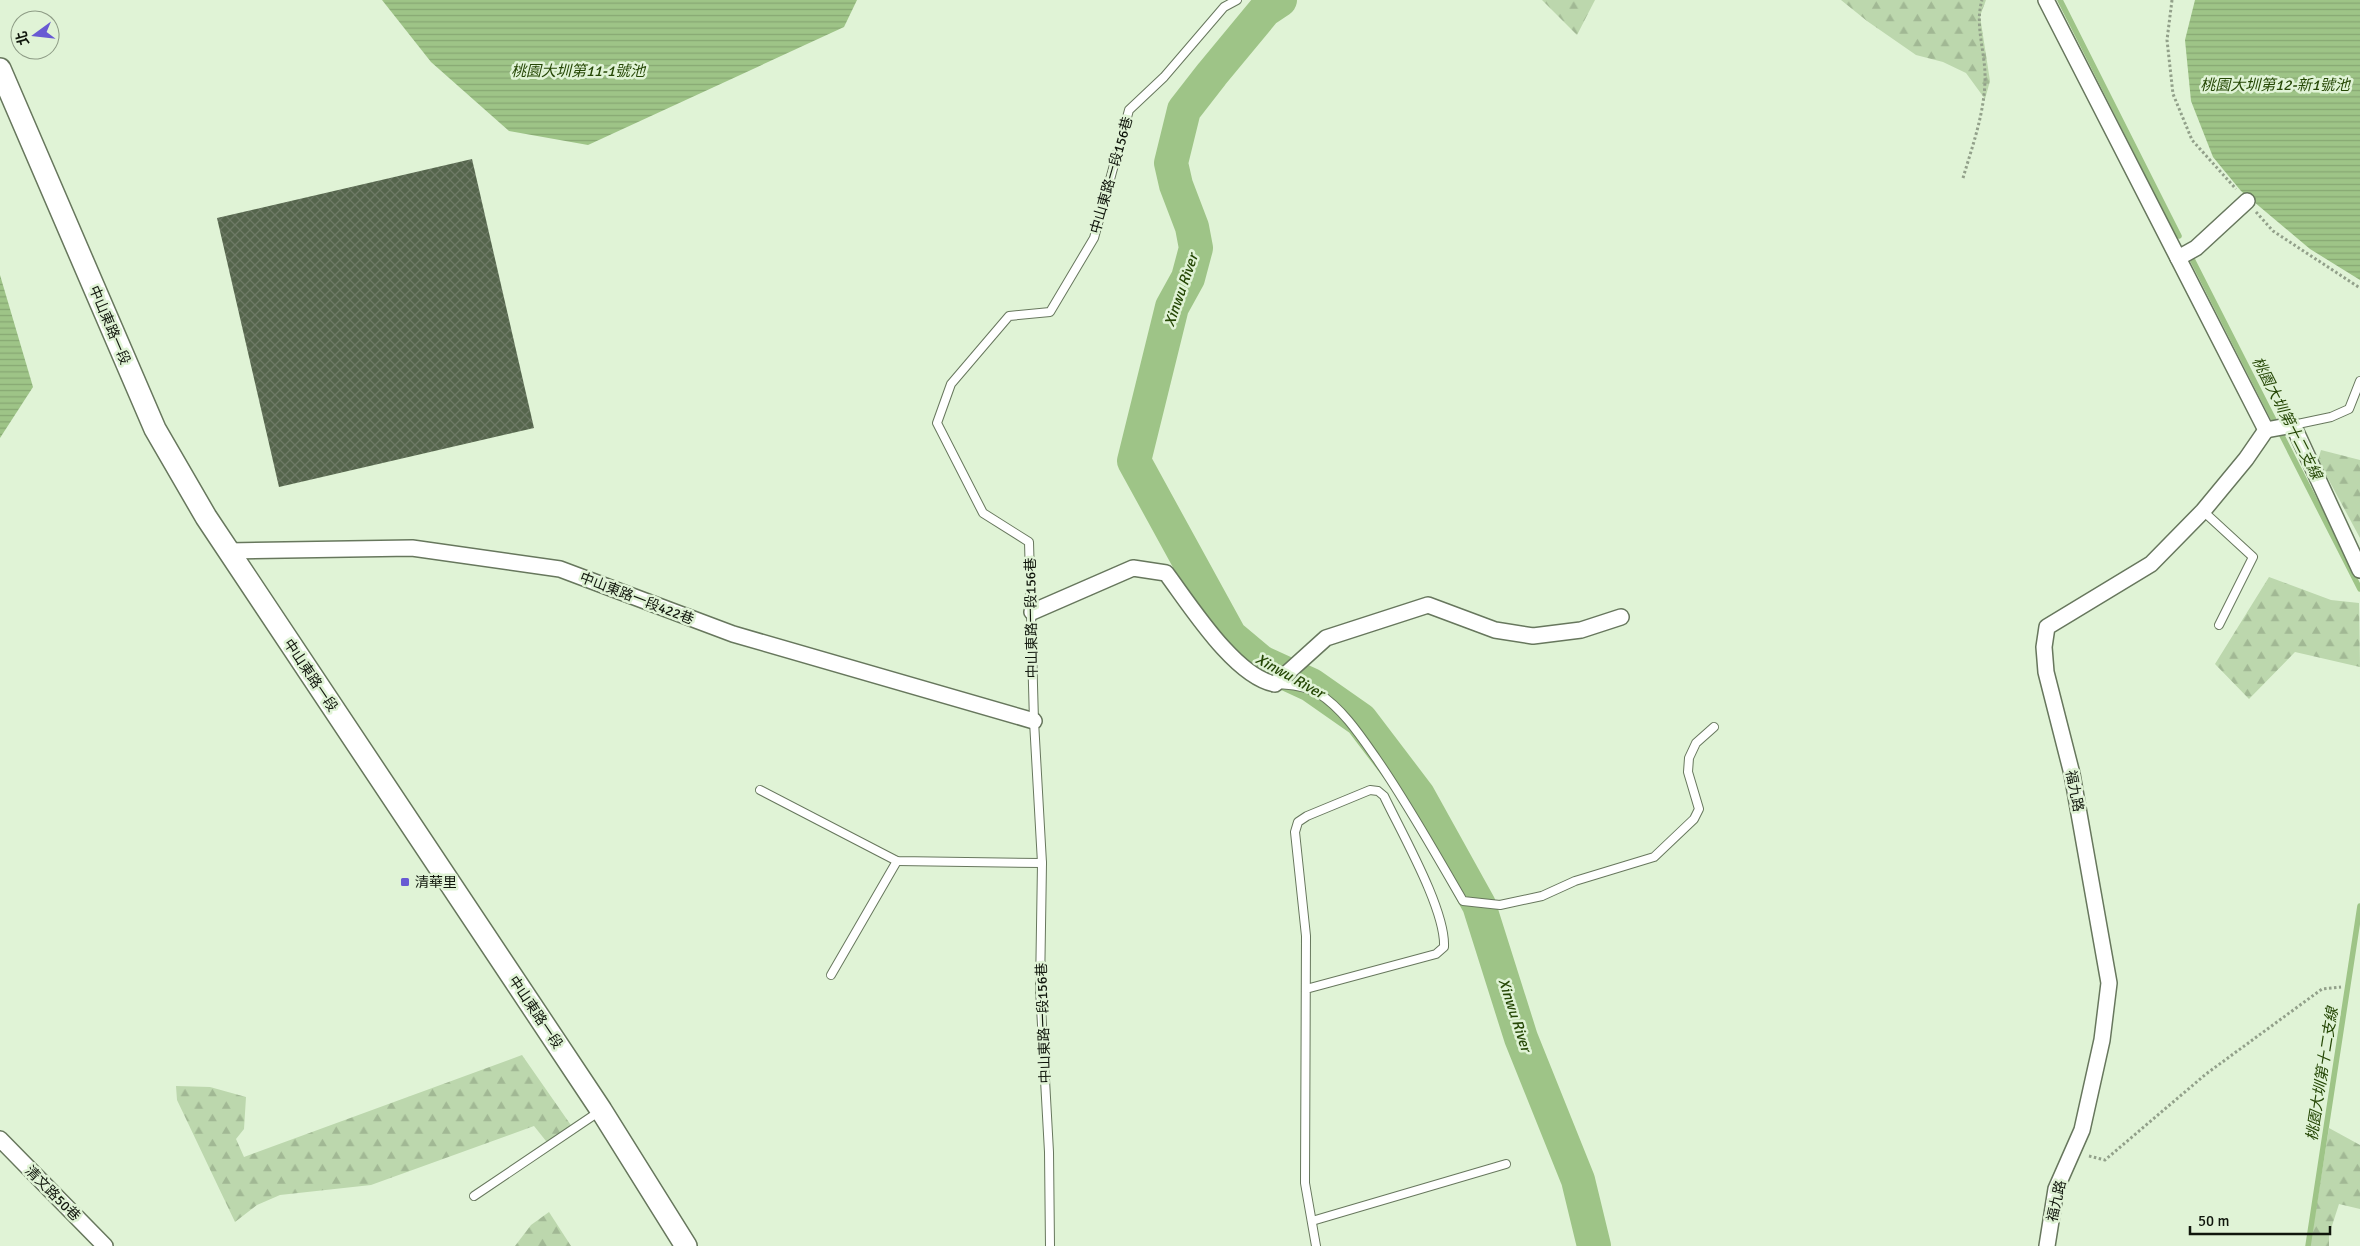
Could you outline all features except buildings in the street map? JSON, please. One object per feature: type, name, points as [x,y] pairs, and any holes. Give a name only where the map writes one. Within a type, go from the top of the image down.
[{"type":"main road","name":"中山東路一段","points":[[0,69],[155,429],[228,551],[601,1110],[686,1246]]},
{"type":"street","points":[[2046,0],[2266,430],[2293,425],[2355,550],[2360,570]]},
{"type":"street","points":[[2178,258],[2196,248],[2247,202]]},
{"type":"street","name":"福九路","points":[[2047,1246],[2056,1189],[2082,1130],[2102,1040],[2108,983],[2072,774],[2046,672],[2044,647],[2047,628],[2151,564],[2203,511],[2246,460],[2266,430]]},
{"type":"street","name":"中山東路一段422巷","points":[[228,551],[412,548],[560,569],[733,634],[1034,721]]},
{"type":"street","points":[[1032,612],[1133,568],[1166,573],[1217,642],[1262,682],[1280,679],[1326,638],[1428,605],[1494,630],[1532,636],[1582,630],[1621,617]]},
{"type":"street","name":"清文路50巷","points":[[0,1139],[106,1246]]},
{"type":"lane","name":"中山東路一段156巷","points":[[1050,1246],[1049,1152],[1040,989],[1042,863],[1034,721],[1029,542],[983,513],[937,423],[951,384],[1008,316],[1050,312],[1094,238],[1129,110],[1164,77],[1224,7],[1237,0]]},
{"type":"lane","points":[[2293,425],[2331,417],[2349,409],[2360,381]]},
{"type":"lane","points":[[2203,511],[2254,557],[2219,625]]},
{"type":"lane","points":[[1280,679],[1317,692],[1331,703],[1358,731],[1402,794],[1463,901],[1500,904],[1542,896],[1575,881],[1654,857],[1694,819],[1699,809],[1688,772],[1689,758],[1696,743],[1714,727]]},
{"type":"lane","points":[[760,790],[898,861],[1042,863]]},
{"type":"lane","points":[[1306,988],[1436,954],[1444,948],[1444,938],[1435,904],[1384,796],[1378,791],[1370,790],[1306,816],[1298,822],[1295,832],[1306,936],[1305,1183],[1316,1246]]},
{"type":"lane","points":[[831,975],[898,861]]},
{"type":"lane","points":[[474,1196],[601,1110]]},
{"type":"lane","points":[[1312,1221],[1506,1164]]},
{"type":"path","points":[[1963,178],[1982,111],[1985,73],[1978,12],[1982,0]]},
{"type":"path","points":[[2172,0],[2167,40],[2173,94],[2192,140],[2273,231],[2360,288]]},
{"type":"path","points":[[2071,1152],[2105,1160],[2206,1074],[2322,989],[2341,987]]},
{"type":"green space","points":[[1542,0],[1595,0],[1577,35]]},
{"type":"green space","points":[[1841,0],[1986,0],[1980,16],[1990,81],[1985,99],[1966,73],[1943,62],[1916,55],[1867,21]]},
{"type":"green space","points":[[2321,450],[2360,460],[2360,538],[2318,460]]},
{"type":"green space","points":[[2269,577],[2331,600],[2359,603],[2360,667],[2295,652],[2249,699],[2215,664]]},
{"type":"green space","points":[[522,1055],[575,1131],[550,1146],[534,1126],[371,1185],[280,1195],[257,1205],[235,1222],[177,1100],[176,1086],[210,1087],[246,1097],[244,1129],[236,1139],[244,1157]]},
{"type":"green space","points":[[2329,1128],[2360,1145],[2360,1209],[2339,1204],[2329,1235],[2329,1246],[2310,1246]]},
{"type":"green space","points":[[549,1212],[571,1246],[515,1246],[531,1225]]},
{"type":"water","name":"桃園大圳第11-1號池","points":[[382,0],[857,0],[844,27],[588,145],[509,131],[431,62]]},
{"type":"water","name":"桃園大圳第12-新1號池","points":[[2195,0],[2360,0],[2360,280],[2310,249],[2241,191],[2213,157],[2191,101],[2185,40]]},
{"type":"water","points":[[0,275],[33,387],[0,438]]},
{"type":"waterway","name":"Xinwu River","points":[[1280,0],[1265,10],[1184,110],[1171,163],[1176,185],[1192,227],[1196,248],[1188,278],[1172,307],[1134,461],[1230,636],[1261,662],[1311,685],[1361,720],[1418,795],[1479,905],[1521,1038],[1578,1180],[1594,1246]]},
{"type":"waterway","name":"桃園大圳第十二支線","points":[[2060,0],[2179,236]]},
{"type":"waterway","name":"桃園大圳第十二支線","points":[[2191,257],[2360,589]]},
{"type":"waterway","name":"桃園大圳第十二支線","points":[[2308,1246],[2360,906]]},
{"type":"place","name":"清華里","points":[[405,882]]}]
